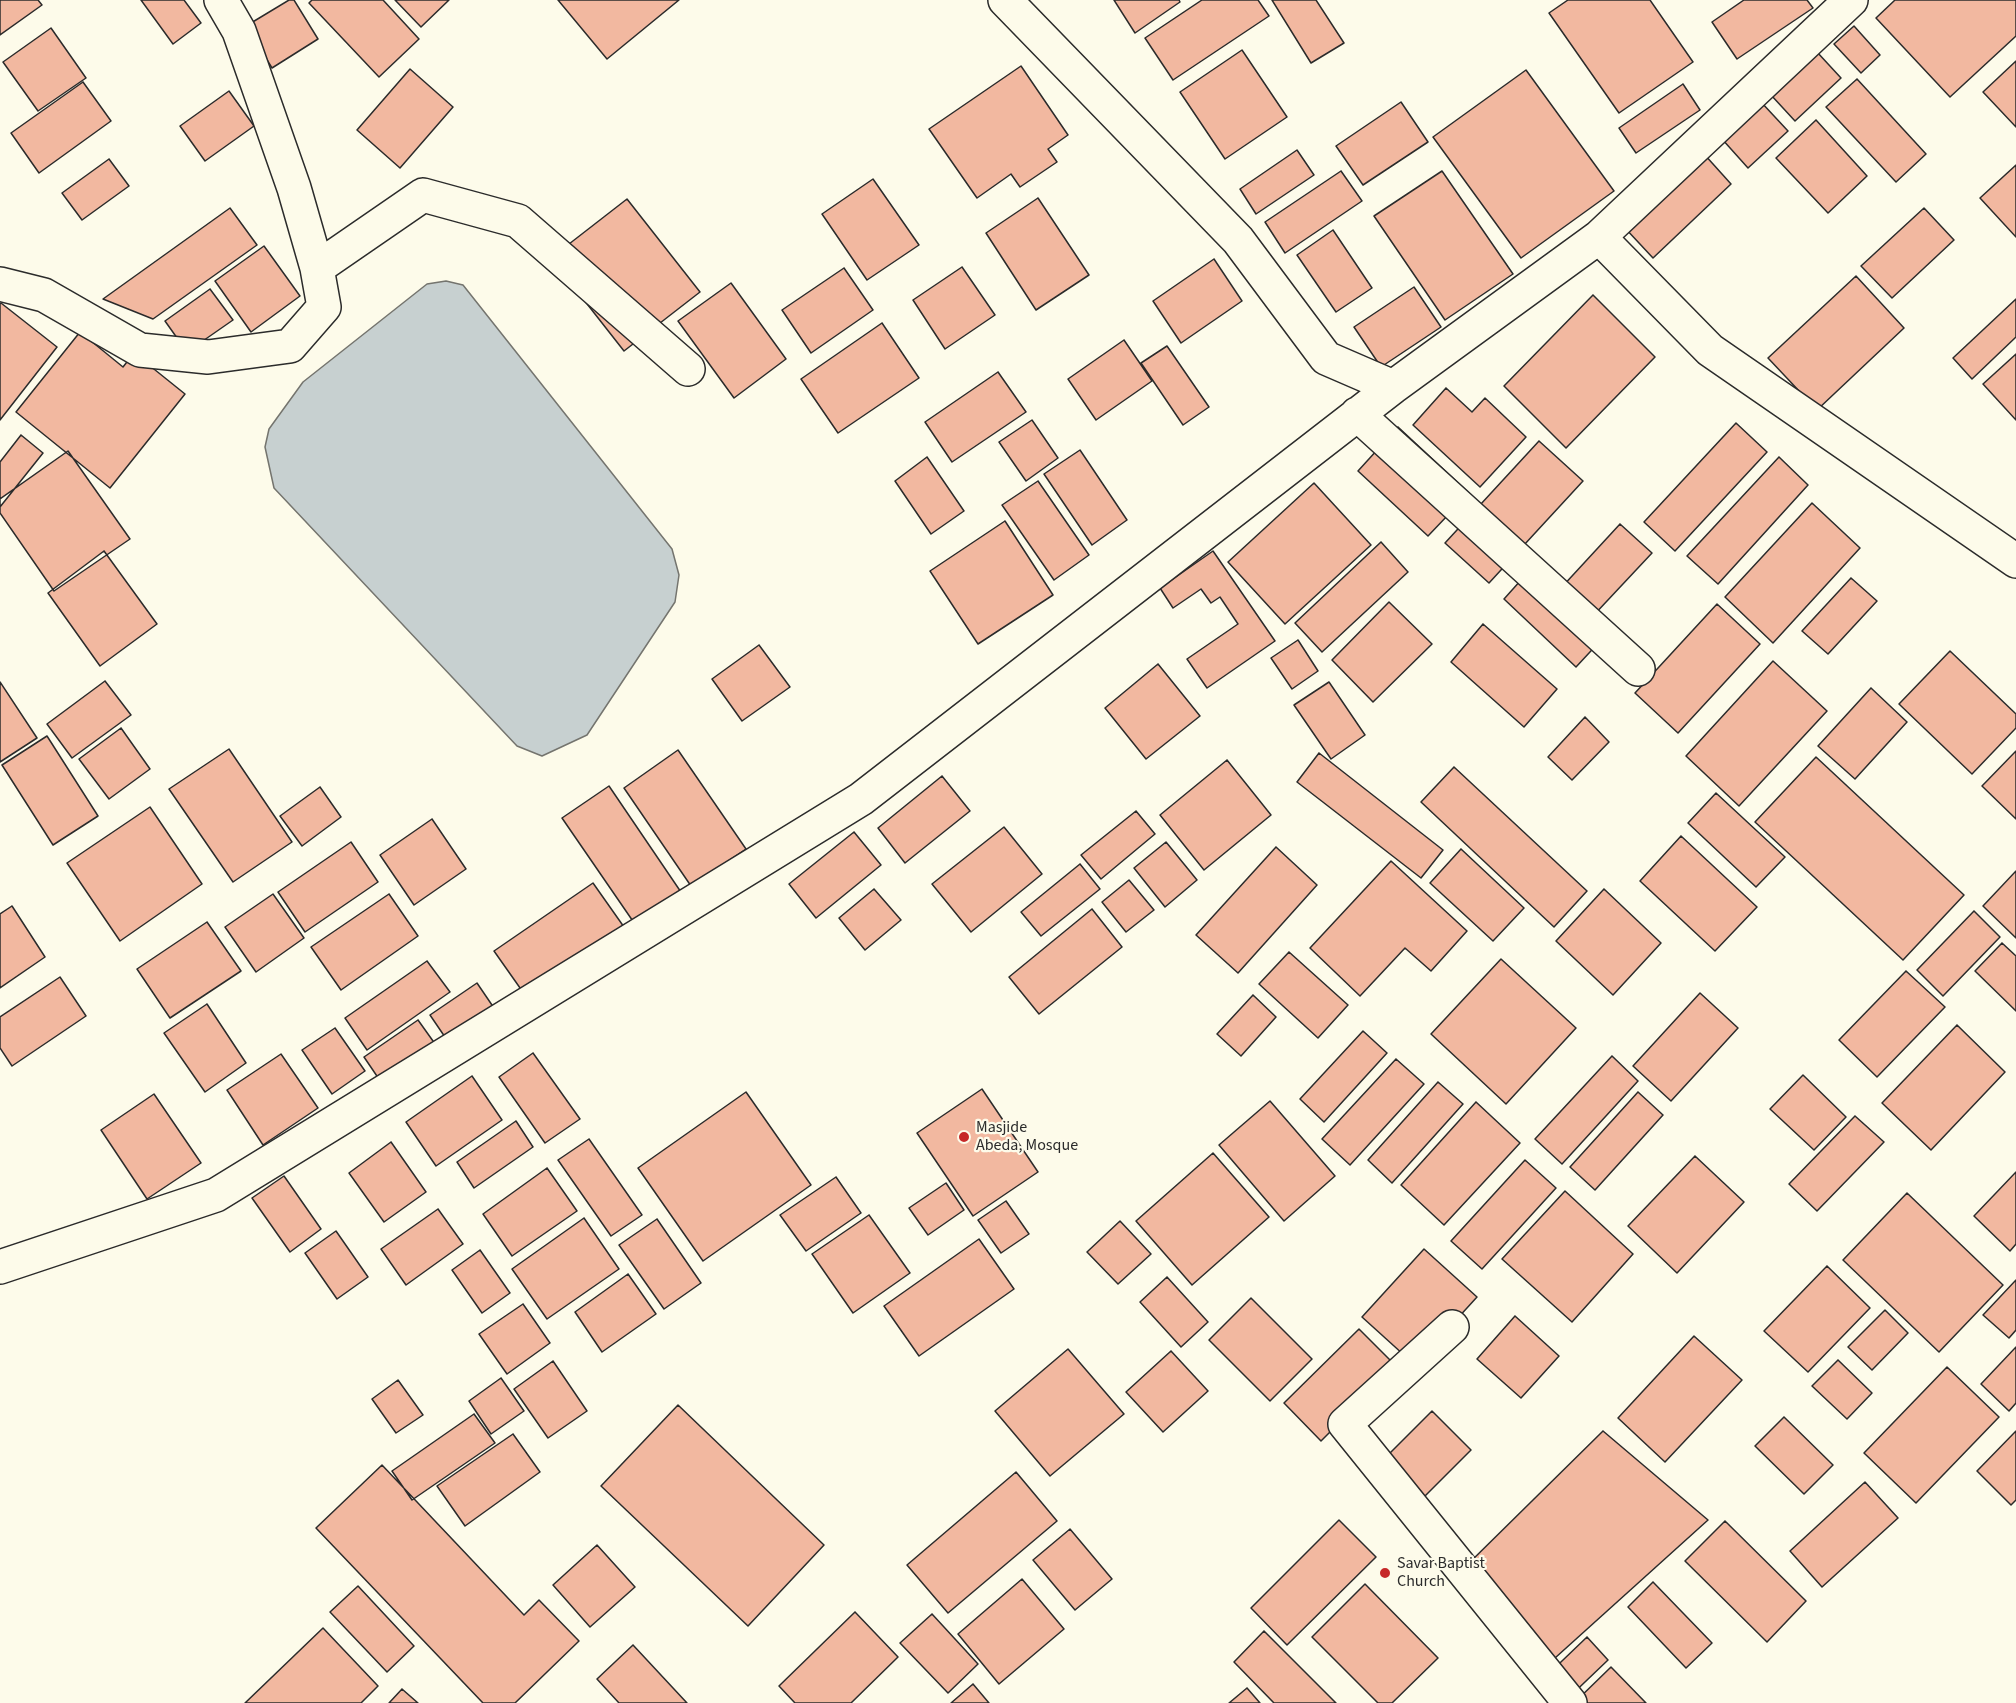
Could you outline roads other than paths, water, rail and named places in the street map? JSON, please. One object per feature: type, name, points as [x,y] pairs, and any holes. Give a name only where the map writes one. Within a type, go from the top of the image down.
[{"type":"street","points":[[0,284],[44,295],[140,350],[208,357],[290,346],[324,307],[317,268],[294,188],[238,31],[221,0]]},
{"type":"street","points":[[1005,0],[1238,240],[1326,358],[1393,387]]},
{"type":"street","points":[[0,1267],[216,1195],[861,799],[1357,414],[1599,237],[1851,0]]},
{"type":"street","points":[[317,268],[423,195],[518,221],[688,369]]},
{"type":"street","points":[[1599,237],[1710,350],[2016,561]]},
{"type":"street","points":[[1357,414],[1638,669]]},
{"type":"street","points":[[1452,1327],[1345,1424],[1570,1703]]},
{"type":"place","name":"Masjide Abeda, Mosque","points":[[964,1137]]},
{"type":"place","name":"Savar Baptist Church","points":[[1385,1573]]}]
